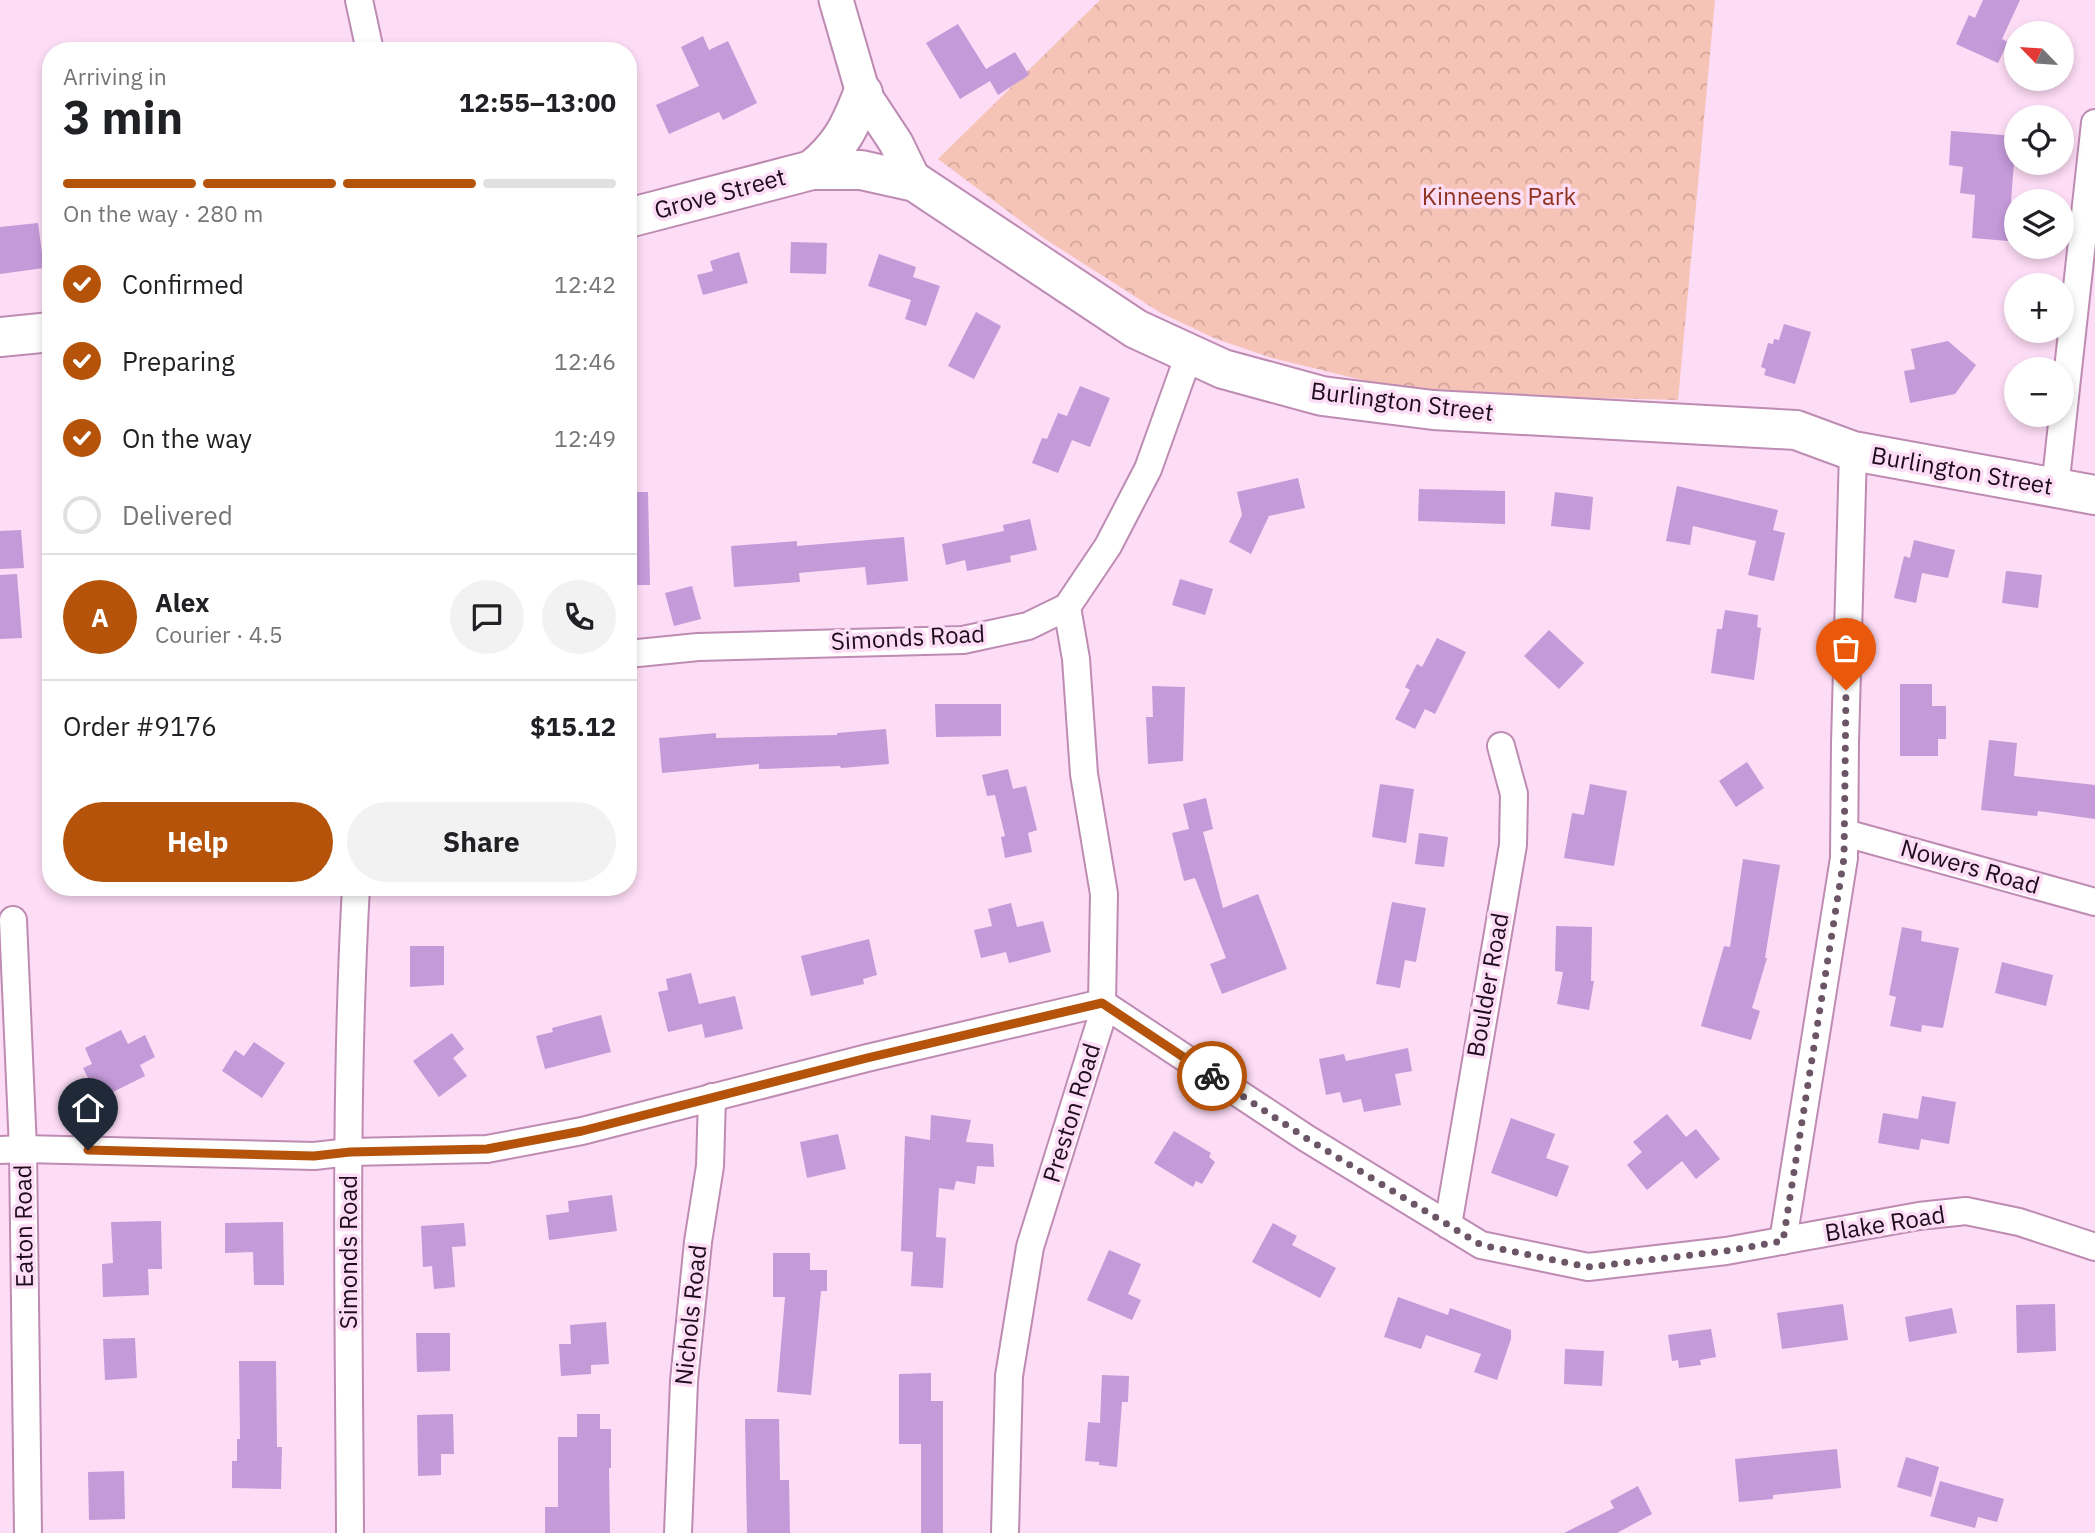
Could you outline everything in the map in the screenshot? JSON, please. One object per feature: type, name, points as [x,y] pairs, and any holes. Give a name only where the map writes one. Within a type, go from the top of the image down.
[{"type":"main road","name":"Grove Street","points":[[812,170],[828,158],[849,130],[863,93]]},
{"type":"main road","name":"Grove Street","points":[[637,216],[812,170],[861,170],[915,182]]},
{"type":"main road","name":"Burlington Street","points":[[915,182],[1136,329],[1223,369],[1322,396],[1433,410],[1796,430],[1853,451],[2095,495]]},
{"type":"main road","points":[[0,337],[42,333]]},
{"type":"street","points":[[359,0],[368,42]]},
{"type":"street","points":[[836,0],[863,93],[896,143],[915,182]]},
{"type":"street","points":[[2055,488],[2095,123]]},
{"type":"street","points":[[1067,607],[1108,546],[1148,469],[1190,352]]},
{"type":"street","points":[[1783,1241],[1844,858],[1853,451]]},
{"type":"street","name":"Simonds Road","points":[[637,653],[698,647],[963,640],[1028,626],[1067,607]]},
{"type":"street","name":"Preston Road","points":[[1005,1533],[1009,1376],[1030,1247],[1100,1023],[1102,1003],[1104,894],[1084,774],[1076,659],[1067,607]]},
{"type":"street","name":"Boulder Road","points":[[1448,1225],[1513,845],[1514,794],[1501,746]]},
{"type":"street","name":"Nowers Road","points":[[1844,833],[2095,902]]},
{"type":"street","name":"Simonds Road","points":[[350,1533],[347,1250],[351,971],[355,896]]},
{"type":"street","name":"Eaton Road","points":[[13,920],[11,1149],[28,1533]]},
{"type":"street","points":[[11,1149],[314,1156],[350,1152],[487,1149],[582,1131],[1102,1003]]},
{"type":"street","name":"Blake Road","points":[[1102,1003],[1306,1138],[1481,1245],[1588,1267],[1726,1251],[1919,1216],[1966,1211],[2019,1222],[2095,1247]]},
{"type":"street","name":"Nichols Road","points":[[678,1533],[684,1381],[698,1242],[710,1166],[712,1097]]},
{"type":"green space","name":"Kinneens Park","points":[[1100,0],[1715,0],[1678,400],[1531,396],[1387,386],[1272,358],[1214,338],[1161,313],[1045,239],[938,159]]},
{"type":"building","points":[[1983,0],[2020,0],[2010,21],[2004,21],[2004,50],[1998,63],[1956,44],[1969,15],[1975,18]]},
{"type":"building","points":[[958,24],[986,69],[1015,52],[1029,75],[998,95],[990,81],[960,99],[926,43]]},
{"type":"building","points":[[703,36],[709,50],[728,41],[757,103],[723,120],[719,112],[669,134],[656,105],[699,86],[681,47]]},
{"type":"building","points":[[1951,131],[2004,135],[2004,175],[2013,175],[2012,189],[2004,189],[2004,241],[1972,238],[1975,195],[1960,193],[1963,167],[1949,165]]},
{"type":"building","points":[[38,223],[42,268],[0,274],[0,227]]},
{"type":"building","points":[[791,242],[827,243],[826,274],[790,273]]},
{"type":"building","points":[[739,252],[748,283],[703,295],[697,275],[713,271],[710,261]]},
{"type":"building","points":[[879,254],[916,267],[913,277],[940,286],[926,326],[905,319],[911,300],[868,286]]},
{"type":"building","points":[[976,312],[1001,326],[974,379],[948,366]]},
{"type":"building","points":[[1784,324],[1811,332],[1795,384],[1764,375],[1766,369],[1761,367],[1768,343],[1773,344],[1774,339],[1779,340]]},
{"type":"building","points":[[1948,341],[1976,365],[1955,394],[1910,403],[1904,371],[1915,369],[1911,349]]},
{"type":"building","points":[[1080,386],[1110,398],[1090,447],[1072,440],[1058,473],[1032,463],[1042,438],[1047,439],[1058,413],[1067,416]]},
{"type":"building","points":[[1298,478],[1305,508],[1269,516],[1251,554],[1229,542],[1242,515],[1237,492]]},
{"type":"building","points":[[1677,486],[1778,510],[1773,530],[1785,533],[1774,581],[1748,575],[1756,541],[1693,526],[1690,545],[1666,541]]},
{"type":"building","points":[[1419,489],[1505,491],[1505,524],[1418,521]]},
{"type":"building","points":[[637,492],[648,492],[650,585],[637,585]]},
{"type":"building","points":[[1555,492],[1593,497],[1590,530],[1551,526]]},
{"type":"building","points":[[1030,519],[1037,550],[1010,556],[1011,562],[967,571],[965,560],[946,565],[942,544],[1004,531],[1003,525]]},
{"type":"building","points":[[21,530],[24,568],[0,569],[0,531]]},
{"type":"building","points":[[904,537],[908,581],[867,585],[865,567],[799,573],[800,582],[734,587],[731,546],[797,541],[797,546]]},
{"type":"building","points":[[1914,540],[1955,550],[1948,578],[1922,573],[1916,603],[1894,598],[1904,556],[1910,558]]},
{"type":"building","points":[[2006,571],[2042,575],[2038,608],[2002,603]]},
{"type":"building","points":[[17,574],[22,638],[0,639],[0,575]]},
{"type":"building","points":[[1180,579],[1213,589],[1205,615],[1172,605]]},
{"type":"building","points":[[692,586],[701,619],[674,626],[665,593]]},
{"type":"building","points":[[1725,610],[1758,615],[1757,627],[1761,628],[1754,680],[1711,673],[1717,629],[1722,629]]},
{"type":"building","points":[[1549,630],[1584,663],[1559,689],[1524,656]]},
{"type":"building","points":[[1437,638],[1466,652],[1435,714],[1425,709],[1415,729],[1395,719],[1410,690],[1405,687],[1417,664],[1422,667]]},
{"type":"building","points":[[1900,684],[1932,684],[1932,706],[1946,706],[1946,739],[1938,739],[1938,756],[1900,756]]},
{"type":"building","points":[[1152,686],[1185,687],[1183,761],[1148,764],[1146,717],[1153,717]]},
{"type":"building","points":[[935,704],[1001,704],[1001,736],[936,737]]},
{"type":"building","points":[[886,729],[889,764],[841,768],[759,769],[759,764],[662,773],[659,738],[716,733],[716,738],[837,735]]},
{"type":"building","points":[[1989,740],[2017,743],[2014,776],[2095,785],[2095,819],[2038,811],[2037,816],[1981,810]]},
{"type":"building","points":[[1747,762],[1764,788],[1736,807],[1719,781]]},
{"type":"building","points":[[1008,769],[1013,789],[1026,786],[1037,830],[1028,833],[1032,852],[1005,858],[1001,837],[1005,836],[995,795],[987,796],[982,775]]},
{"type":"building","points":[[1380,784],[1414,789],[1406,843],[1372,837]]},
{"type":"building","points":[[1590,784],[1627,791],[1614,866],[1564,858],[1572,813],[1584,815]]},
{"type":"building","points":[[1206,798],[1213,829],[1203,832],[1223,908],[1258,894],[1287,969],[1222,994],[1210,964],[1226,958],[1195,878],[1184,881],[1172,833],[1189,829],[1183,804]]},
{"type":"building","points":[[1419,833],[1448,837],[1444,867],[1415,864]]},
{"type":"building","points":[[1743,859],[1780,865],[1767,958],[1752,1008],[1760,1011],[1751,1040],[1701,1026],[1724,946],[1730,947]]},
{"type":"building","points":[[1392,902],[1426,908],[1416,962],[1405,960],[1400,988],[1376,984]]},
{"type":"building","points":[[1011,903],[1017,927],[1043,921],[1051,952],[1009,963],[1006,952],[981,958],[974,930],[992,926],[988,909]]},
{"type":"building","points":[[1556,926],[1592,927],[1591,981],[1594,981],[1589,1010],[1557,1004],[1563,972],[1555,971]]},
{"type":"building","points":[[1902,927],[1922,931],[1921,941],[1959,948],[1943,1028],[1922,1025],[1921,1032],[1890,1026],[1896,997],[1889,995]]},
{"type":"building","points":[[869,939],[877,975],[863,979],[864,984],[811,996],[801,956]]},
{"type":"building","points":[[410,946],[444,946],[444,985],[410,987]]},
{"type":"building","points":[[2002,962],[2053,975],[2046,1006],[1995,993]]},
{"type":"building","points":[[691,973],[699,1004],[735,996],[743,1029],[705,1038],[702,1024],[668,1032],[658,992],[668,990],[666,979]]},
{"type":"building","points":[[601,1015],[611,1052],[545,1069],[536,1036],[553,1032],[552,1028]]},
{"type":"building","points":[[121,1030],[128,1044],[145,1035],[155,1057],[140,1065],[145,1076],[109,1094],[106,1088],[96,1093],[83,1068],[92,1064],[85,1048]]},
{"type":"building","points":[[452,1033],[464,1049],[453,1058],[467,1076],[439,1097],[413,1061]]},
{"type":"building","points":[[254,1042],[285,1063],[262,1098],[222,1071],[235,1050],[244,1056]]},
{"type":"building","points":[[1408,1048],[1412,1071],[1395,1074],[1401,1105],[1364,1112],[1361,1099],[1343,1103],[1340,1092],[1326,1095],[1319,1059],[1344,1054],[1346,1061]]},
{"type":"building","points":[[1922,1096],[1956,1102],[1949,1144],[1921,1139],[1919,1150],[1878,1143],[1883,1113],[1918,1119]]},
{"type":"building","points":[[1667,1114],[1686,1137],[1696,1129],[1720,1159],[1696,1179],[1682,1161],[1647,1190],[1627,1165],[1642,1152],[1633,1142]]},
{"type":"building","points":[[931,1115],[971,1120],[966,1142],[993,1144],[994,1167],[977,1166],[975,1184],[956,1181],[954,1190],[939,1188],[936,1237],[946,1238],[943,1288],[911,1286],[913,1252],[901,1251],[905,1136],[930,1140]]},
{"type":"building","points":[[1511,1118],[1555,1134],[1546,1158],[1569,1166],[1557,1197],[1491,1173]]},
{"type":"building","points":[[1174,1131],[1211,1153],[1209,1157],[1215,1162],[1202,1184],[1196,1181],[1193,1187],[1154,1163]]},
{"type":"building","points":[[838,1134],[846,1169],[807,1178],[800,1142]]},
{"type":"building","points":[[612,1195],[617,1231],[549,1240],[546,1215],[569,1212],[568,1201]]},
{"type":"building","points":[[161,1221],[162,1269],[148,1269],[149,1295],[103,1297],[102,1264],[113,1263],[111,1222]]},
{"type":"building","points":[[283,1222],[284,1285],[254,1285],[253,1252],[225,1253],[225,1223]]},
{"type":"building","points":[[464,1223],[466,1246],[452,1247],[455,1287],[434,1289],[432,1266],[423,1267],[421,1226]]},
{"type":"building","points":[[1273,1223],[1297,1236],[1292,1245],[1336,1268],[1320,1298],[1252,1262]]},
{"type":"building","points":[[1109,1250],[1141,1264],[1128,1294],[1141,1300],[1132,1320],[1087,1300]]},
{"type":"building","points":[[773,1253],[810,1253],[810,1270],[827,1270],[827,1291],[821,1291],[811,1395],[777,1392],[785,1297],[773,1297]]},
{"type":"building","points":[[1398,1297],[1448,1315],[1450,1308],[1511,1330],[1511,1339],[1497,1380],[1474,1372],[1481,1354],[1426,1335],[1421,1349],[1384,1337]]},
{"type":"building","points":[[1843,1304],[1848,1340],[1782,1349],[1777,1313]]},
{"type":"building","points":[[2055,1304],[2056,1351],[2017,1353],[2016,1305]]},
{"type":"building","points":[[1952,1308],[1957,1333],[1909,1342],[1905,1317]]},
{"type":"building","points":[[606,1322],[609,1364],[591,1365],[591,1374],[561,1376],[559,1344],[571,1344],[570,1325]]},
{"type":"building","points":[[1711,1329],[1716,1357],[1700,1360],[1701,1365],[1679,1368],[1678,1360],[1672,1361],[1668,1335]]},
{"type":"building","points":[[416,1333],[450,1333],[450,1371],[417,1372]]},
{"type":"building","points":[[135,1338],[137,1378],[105,1380],[103,1339]]},
{"type":"building","points":[[1565,1349],[1604,1351],[1602,1386],[1564,1384]]},
{"type":"building","points":[[239,1361],[276,1361],[277,1447],[282,1447],[281,1489],[232,1488],[232,1461],[237,1461],[237,1439],[240,1439]]},
{"type":"building","points":[[931,1373],[931,1401],[943,1401],[943,1533],[921,1533],[921,1444],[899,1444],[899,1374]]},
{"type":"building","points":[[1102,1375],[1129,1376],[1128,1402],[1122,1402],[1117,1467],[1085,1461],[1088,1422],[1100,1423]]},
{"type":"building","points":[[453,1414],[454,1454],[441,1454],[441,1475],[418,1476],[417,1415]]},
{"type":"building","points":[[577,1414],[600,1414],[600,1429],[611,1429],[610,1533],[545,1533],[545,1507],[558,1507],[558,1437],[577,1437]]},
{"type":"building","points":[[745,1419],[779,1419],[780,1480],[789,1480],[790,1533],[747,1533]]},
{"type":"building","points":[[1837,1449],[1841,1488],[1773,1495],[1773,1499],[1739,1502],[1735,1459]]},
{"type":"building","points":[[1906,1457],[1939,1467],[1931,1497],[1897,1487]]},
{"type":"building","points":[[124,1471],[125,1519],[89,1520],[88,1472]]},
{"type":"building","points":[[1940,1481],[2004,1499],[1997,1522],[1978,1517],[1975,1528],[1930,1516]]},
{"type":"building","points":[[1638,1486],[1652,1514],[1617,1533],[1564,1533],[1614,1508],[1610,1501]]},
{"type":"way so far","points":[[1212,1076],[1306,1138],[1481,1245],[1588,1267],[1726,1251],[1783,1241],[1844,858],[1846,690]]},
{"type":"route","points":[[88,1150],[314,1156],[350,1152],[487,1149],[582,1131],[867,1058],[1102,1003],[1212,1076]]}]
